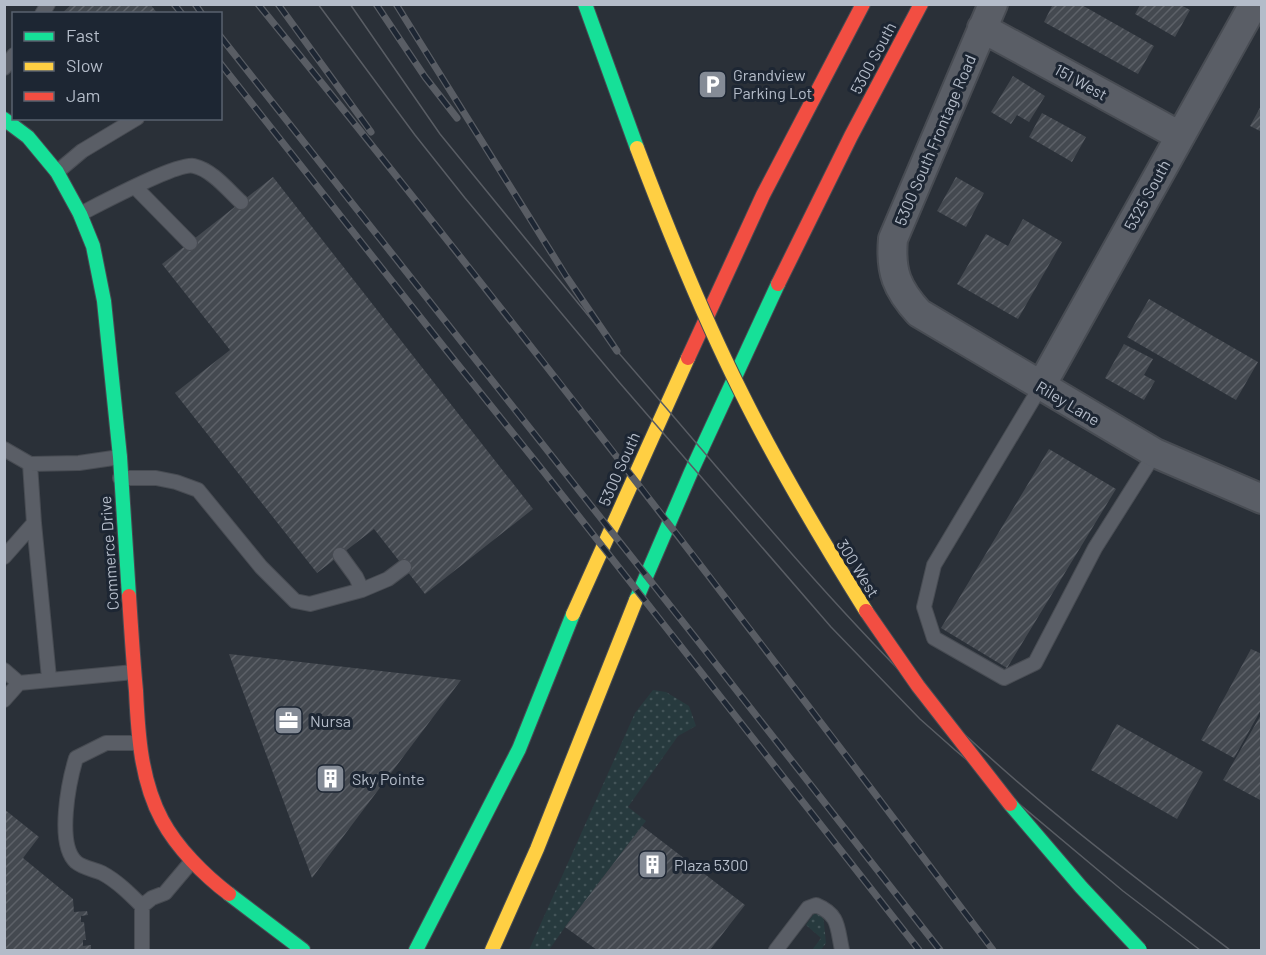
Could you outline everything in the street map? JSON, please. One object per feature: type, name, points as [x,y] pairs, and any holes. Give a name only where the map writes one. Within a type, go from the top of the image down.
[{"type":"main road","name":"300 West","points":[[585,4],[668,230],[702,312],[755,421],[825,546],[885,639],[975,764],[1031,832],[1140,951]]},
{"type":"main road","name":"5300 South","points":[[416,951],[519,749],[575,609],[631,481],[753,216],[863,4]]},
{"type":"main road","name":"5300 South","points":[[492,951],[546,827],[630,614],[696,459],[826,185],[921,4]]},
{"type":"main road","name":"Commerce Drive","points":[[4,119],[27,137],[57,172],[80,214],[93,246],[104,301],[120,458],[139,743],[145,775],[162,820],[192,861],[214,883],[303,951]]},
{"type":"street","name":"5325 South","points":[[1041,386],[1254,4]]},
{"type":"street","name":"151 West","points":[[987,16],[1180,136]]},
{"type":"street","name":"5300 South Frontage Road","points":[[895,279],[891,257],[893,239],[987,16]]},
{"type":"street","name":"Riley Lane","points":[[895,279],[904,297],[919,313],[1155,453],[1262,499]]},
{"type":"lane","points":[[57,172],[82,151],[134,120]]},
{"type":"lane","points":[[80,214],[167,171],[185,165],[195,166],[209,173],[241,202]]},
{"type":"lane","points":[[136,188],[190,243]]},
{"type":"lane","points":[[1041,386],[934,565],[924,607],[934,638],[1004,678],[1035,663],[1095,548],[1155,453]]},
{"type":"lane","points":[[4,449],[30,464],[79,463],[120,458]]},
{"type":"lane","points":[[30,464],[49,678]]},
{"type":"lane","points":[[120,478],[156,478],[198,490],[261,567],[295,602],[310,604],[362,590],[388,579],[404,567]]},
{"type":"lane","points":[[4,557],[34,524]]},
{"type":"lane","points":[[340,555],[356,577],[362,590]]},
{"type":"lane","points":[[4,670],[19,682]]},
{"type":"lane","points":[[4,700],[19,682],[134,672]]},
{"type":"lane","points":[[139,743],[106,743],[76,758],[70,777],[64,829],[71,856],[76,862],[107,876],[142,906],[142,951]]},
{"type":"lane","points":[[142,906],[165,893],[192,861]]},
{"type":"lane","points":[[776,951],[808,908],[816,905],[829,910],[836,918],[842,951]]},
{"type":"green space","points":[[653,690],[666,692],[689,706],[696,726],[678,736],[628,807],[646,821],[549,950],[529,950],[635,713]]},
{"type":"green space","points":[[819,910],[823,914],[826,943],[821,950],[812,950],[821,938],[806,925]]},
{"type":"building","points":[[72,4],[150,4],[156,12],[63,12]]},
{"type":"building","points":[[1053,4],[1080,4],[1154,46],[1138,74],[1044,22]]},
{"type":"building","points":[[1140,5],[1181,5],[1190,10],[1175,37],[1135,14]]},
{"type":"building","points":[[1013,76],[1045,96],[1029,122],[1017,115],[1011,124],[991,112]]},
{"type":"building","points":[[1262,104],[1262,132],[1250,126]]},
{"type":"building","points":[[1042,113],[1086,137],[1072,162],[1029,137]]},
{"type":"building","points":[[273,177],[533,509],[425,594],[374,529],[317,573],[175,393],[230,350],[162,264]]},
{"type":"building","points":[[956,177],[984,193],[966,227],[937,211]]},
{"type":"building","points":[[1023,219],[1062,242],[1018,319],[957,284],[986,234],[1008,246]]},
{"type":"building","points":[[1149,299],[1258,362],[1236,400],[1127,337]]},
{"type":"building","points":[[1124,344],[1153,359],[1144,375],[1155,381],[1144,400],[1105,378]]},
{"type":"building","points":[[1049,449],[1116,489],[1007,668],[941,628]]},
{"type":"building","points":[[1251,649],[1262,654],[1262,708],[1234,758],[1201,740]]},
{"type":"building","name":"Sky Pointe","points":[[229,654],[461,680],[312,878]]},
{"type":"building","points":[[1262,713],[1262,801],[1223,780]]},
{"type":"building","points":[[1117,724],[1203,772],[1177,819],[1091,770]]},
{"type":"building","points":[[4,809],[39,837],[23,858],[73,899],[74,912],[87,911],[88,915],[81,916],[86,940],[83,940],[83,946],[91,945],[91,950],[4,950]]},
{"type":"building","name":"Plaza 5300","points":[[642,826],[745,905],[710,950],[597,950],[565,927]]},
{"type":"tram line","points":[[318,4],[415,135],[465,198],[619,382],[831,627],[920,719],[955,750],[1123,891],[1200,950]]},
{"type":"tram line","points":[[350,4],[440,134],[609,341]]},
{"type":"tram line","points":[[617,351],[811,576],[934,705],[1041,802],[1230,950]]},
{"type":"railway","points":[[174,4],[180,12]]},
{"type":"railway","points":[[195,4],[201,12]]},
{"type":"railway","points":[[258,4],[630,474],[993,950]]},
{"type":"railway","points":[[278,4],[371,132]]},
{"type":"railway","points":[[376,4],[425,77],[457,118]]},
{"type":"railway","points":[[396,4],[566,276],[617,351]]},
{"type":"railway","points":[[222,39],[940,950]]},
{"type":"railway","points":[[222,66],[919,950]]},
{"type":"traffic: fast","points":[[585,4],[637,148]]},
{"type":"traffic: fast","points":[[4,119],[28,137],[57,172],[80,214],[93,246],[104,301],[120,457],[129,596]]},
{"type":"traffic: fast","points":[[636,600],[691,472],[778,284]]},
{"type":"traffic: fast","points":[[416,950],[519,749],[573,614]]},
{"type":"traffic: fast","points":[[1010,804],[1081,887],[1140,950]]},
{"type":"traffic: fast","points":[[229,894],[303,950]]},
{"type":"traffic: slow","points":[[637,148],[686,270],[740,390],[800,502],[866,611]]},
{"type":"traffic: slow","points":[[573,614],[688,358]]},
{"type":"traffic: slow","points":[[492,950],[537,849],[636,600]]},
{"type":"traffic: jam","points":[[688,358],[763,195],[863,4]]},
{"type":"traffic: jam","points":[[778,284],[851,136],[921,4]]},
{"type":"traffic: jam","points":[[129,596],[140,741],[149,790],[162,820],[175,841],[201,870],[229,894]]},
{"type":"traffic: jam","points":[[866,611],[918,686],[1010,804]]},
{"type":"place","name":"Grandview Parking Lot","points":[[712,84]]},
{"type":"place","name":"Nursa","points":[[289,721]]},
{"type":"place","name":"Sky Pointe","points":[[331,779]]},
{"type":"place","name":"Plaza 5300","points":[[653,865]]}]
